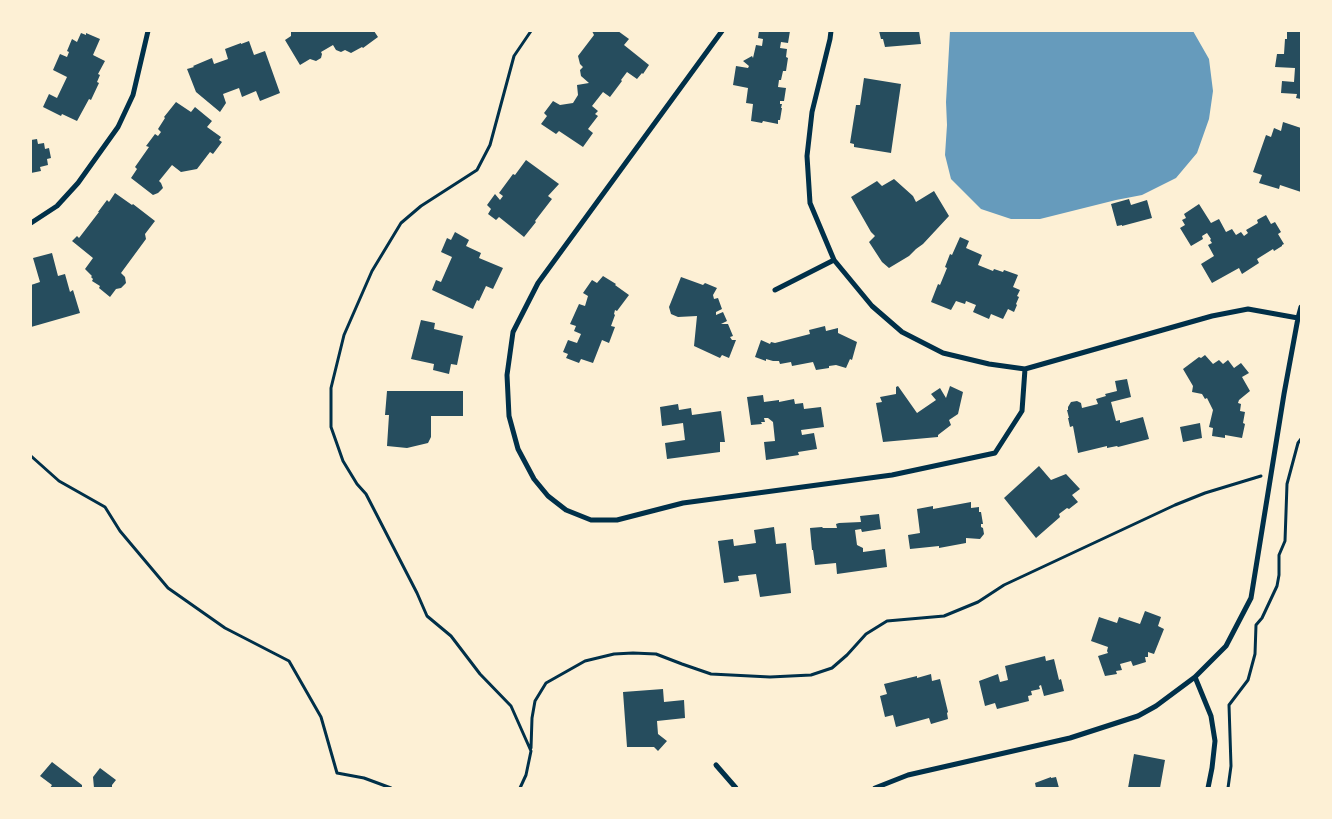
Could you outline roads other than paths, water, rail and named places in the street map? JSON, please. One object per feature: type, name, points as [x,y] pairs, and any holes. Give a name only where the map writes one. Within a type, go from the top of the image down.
[{"type":"street","points":[[31,223],[58,206],[78,183],[118,127],[133,95],[148,31]]},
{"type":"street","points":[[722,31],[538,283],[513,332],[507,375],[510,416],[518,449],[534,479],[548,496],[566,510],[591,520],[617,520],[683,503],[892,475],[994,453],[1022,411],[1025,368]]},
{"type":"street","points":[[831,31],[812,112],[807,156],[810,203],[834,260],[872,306],[902,332],[943,353],[989,364],[1025,368],[1212,316],[1248,309],[1298,318]]},
{"type":"street","points":[[775,290],[834,260]]},
{"type":"street","points":[[875,788],[908,775],[1070,738],[1138,716],[1156,706],[1194,677],[1226,646],[1251,598],[1284,394],[1301,307]]},
{"type":"street","points":[[1194,677],[1211,716],[1215,741],[1208,788]]},
{"type":"street","points":[[716,765],[736,788]]},
{"type":"water","points":[[950,31],[1193,31],[1209,59],[1213,91],[1209,119],[1197,153],[1176,178],[1142,195],[1040,219],[1011,219],[981,209],[951,179],[945,155]]}]
